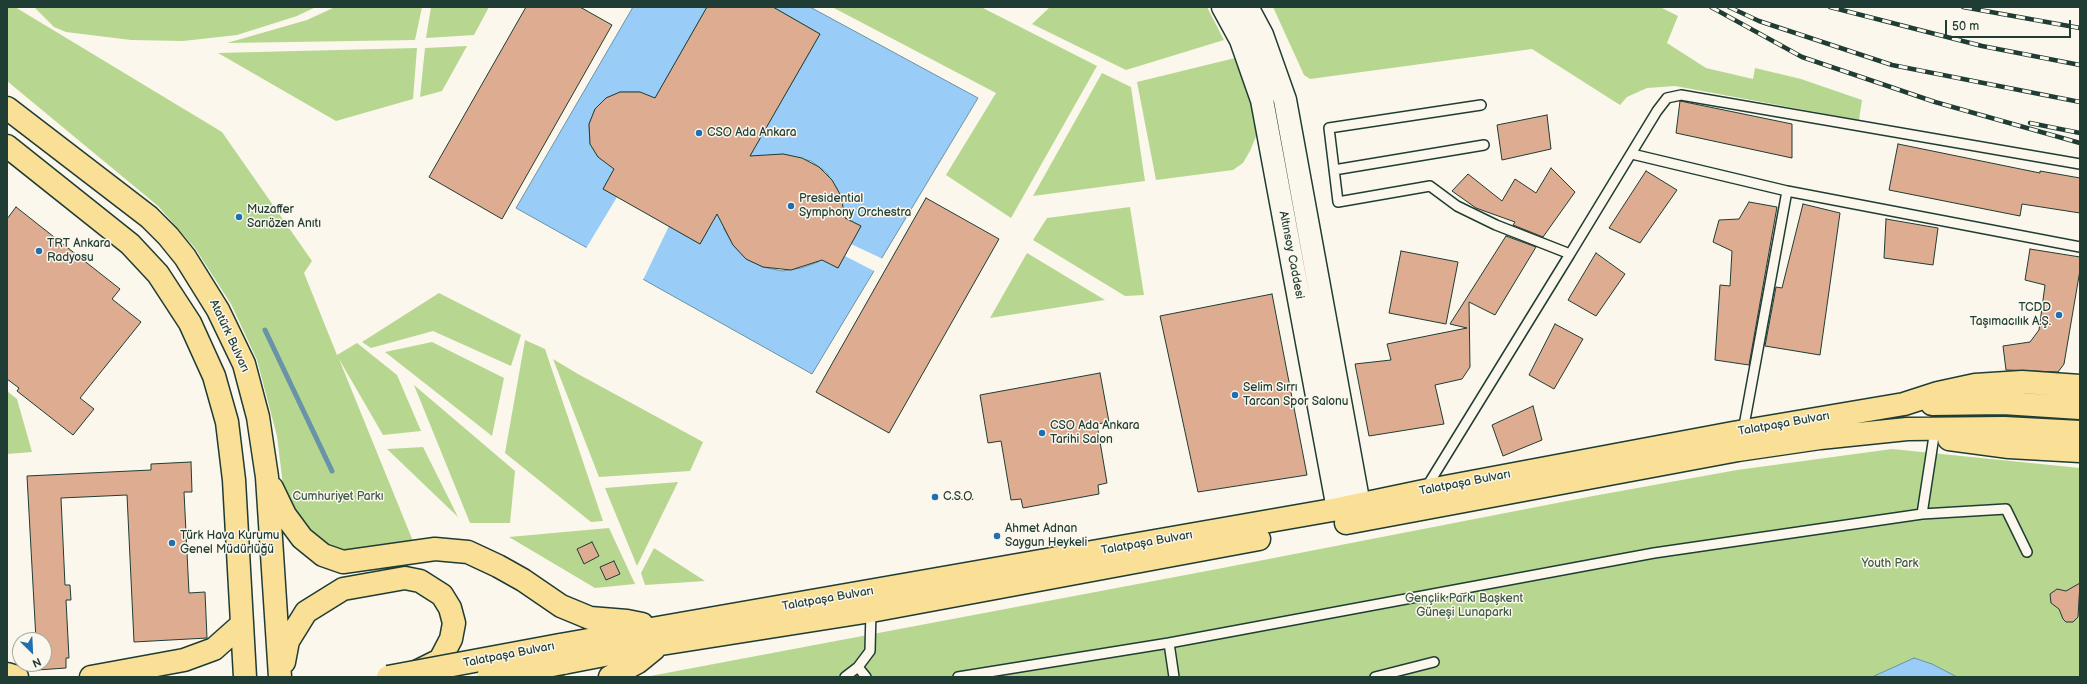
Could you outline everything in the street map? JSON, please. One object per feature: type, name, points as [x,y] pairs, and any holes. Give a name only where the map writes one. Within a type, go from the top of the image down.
[{"type":"main road","name":"Atatürk Bulvarı","points":[[7,108],[149,216],[168,236],[185,257],[218,310],[244,364],[258,417],[267,477],[280,677]]},
{"type":"main road","points":[[7,146],[130,244],[158,274],[190,323],[214,376],[226,422],[234,480],[245,677]]},
{"type":"main road","name":"Talatpaşa Bulvarı","points":[[388,677],[562,654],[660,636],[1338,509],[1424,491],[1904,404],[1938,393],[1975,385],[2022,382],[2080,386]]},
{"type":"main road","name":"Talatpaşa Bulvarı","points":[[1904,404],[2003,403],[2080,408]]},
{"type":"main road","name":"Talatpaşa Bulvarı","points":[[660,636],[871,611],[1738,450],[1820,438],[1907,429],[2004,428],[2080,432]]},
{"type":"main road","name":"Talatpaşa Bulvarı","points":[[1907,429],[1934,436],[1980,444],[2080,451]]},
{"type":"main road","points":[[267,477],[285,515],[302,538],[323,555],[343,562],[435,549],[468,552],[523,580],[561,606],[590,618],[628,621],[660,636],[638,662],[610,677]]},
{"type":"main road","points":[[280,677],[288,641],[306,612],[331,595],[344,589],[405,578],[426,584],[442,595],[450,608],[454,624],[451,640],[440,660],[417,672]]},
{"type":"main road","points":[[91,677],[184,660],[214,649],[242,625]]},
{"type":"main road","name":"Talatpaşa Bulvarı","points":[[488,677],[562,654]]},
{"type":"main road","points":[[7,674],[17,677]]},
{"type":"street","name":"Altınsoy Caddesi","points":[[1223,7],[1241,40],[1262,100],[1338,509]]},
{"type":"street","name":"Altınsoy Caddesi","points":[[1248,7],[1262,35],[1285,100],[1359,505]]},
{"type":"lane","points":[[1424,491],[1660,107],[1667,98],[1681,94],[2080,164]]},
{"type":"lane","points":[[1481,105],[1329,128],[1338,202],[1430,186],[1457,206],[1496,225],[1570,254]]},
{"type":"lane","points":[[1334,170],[1484,145]]},
{"type":"lane","points":[[1632,154],[1787,191],[2080,247]]},
{"type":"lane","points":[[1743,432],[1787,191]]},
{"type":"lane","points":[[1922,514],[1934,436]]},
{"type":"lane","points":[[958,677],[1169,643],[1654,553],[1922,514],[2006,509],[2028,552]]},
{"type":"lane","points":[[844,677],[858,668],[870,651],[871,611]]},
{"type":"lane","points":[[1169,643],[1174,677]]},
{"type":"lane","points":[[1375,677],[1434,662]]},
{"type":"lane","points":[[858,668],[866,677]]},
{"type":"green space","name":"Cumhuriyet Parkı","points":[[7,7],[15,7],[222,132],[312,261],[304,273],[337,355],[357,343],[397,375],[421,431],[383,435],[339,359],[417,551],[343,562],[287,518],[277,436],[257,360],[231,304],[195,248],[158,206],[7,81]]},
{"type":"green space","points":[[34,7],[316,7],[297,16],[237,35],[183,41],[131,40],[66,32],[54,27]]},
{"type":"green space","points":[[335,7],[422,7],[415,40],[227,43],[307,20]]},
{"type":"green space","points":[[431,7],[489,7],[474,35],[426,38]]},
{"type":"green space","points":[[832,7],[981,7],[1097,66],[1011,218],[946,175],[996,93]]},
{"type":"green space","points":[[1050,7],[1207,7],[1224,40],[1126,70],[1032,24]]},
{"type":"green space","points":[[1273,7],[1660,7],[1678,16],[1667,43],[1706,68],[1753,79],[1755,68],[1801,79],[1862,100],[1859,120],[1675,86],[1647,88],[1627,97],[1620,105],[1532,49],[1310,79],[1304,75]]},
{"type":"green space","points":[[467,46],[442,91],[420,97],[425,48]]},
{"type":"green space","points":[[417,48],[413,99],[336,121],[218,53]]},
{"type":"green space","points":[[1235,58],[1252,94],[1257,112],[1257,134],[1243,163],[1233,170],[1156,180],[1137,82]]},
{"type":"green space","points":[[1102,73],[1131,87],[1145,181],[1033,196]]},
{"type":"green space","points":[[1130,207],[1144,295],[1125,296],[1033,240],[1047,218]]},
{"type":"green space","points":[[1027,253],[1105,300],[990,318]]},
{"type":"green space","points":[[439,293],[521,335],[511,366],[433,331],[371,348],[362,342]]},
{"type":"green space","points":[[525,340],[545,349],[603,521],[591,522],[505,453]]},
{"type":"green space","points":[[432,342],[504,378],[492,436],[385,352]]},
{"type":"green space","points":[[553,359],[703,442],[690,471],[599,477]]},
{"type":"green space","points":[[414,385],[515,471],[510,523],[470,523]]},
{"type":"green space","points":[[7,391],[17,399],[32,452],[7,454]]},
{"type":"green space","points":[[423,447],[458,517],[387,449]]},
{"type":"green space","name":"Youth Park","points":[[1892,449],[2080,468],[2080,677],[645,677],[1212,570],[1593,496],[1737,470]]},
{"type":"green space","points":[[678,482],[637,566],[605,488]]},
{"type":"green space","points":[[609,528],[635,584],[595,588],[509,537]]},
{"type":"green space","points":[[654,548],[705,581],[645,585],[641,573]]},
{"type":"water","points":[[633,7],[707,7],[654,100],[640,92],[620,92],[606,98],[595,109],[589,124],[590,144],[598,157],[615,168],[603,189],[700,244],[720,208],[724,229],[733,245],[746,259],[763,267],[782,271],[801,268],[818,262],[833,249],[827,262],[838,268],[861,226],[849,220],[843,232],[845,215],[837,188],[826,172],[811,161],[783,154],[744,166],[820,34],[773,7],[810,7],[978,98],[812,374],[516,208]]},
{"type":"water","points":[[1914,658],[1932,664],[1957,677],[1872,677]]},
{"type":"pier","points":[[617,197],[669,226],[642,282],[585,250]]},
{"type":"pier","points":[[851,244],[883,259],[876,272],[845,256]]},
{"type":"building","points":[[526,7],[580,7],[612,25],[502,219],[429,177]]},
{"type":"building","name":"CSO Ada Ankara","points":[[707,7],[773,7],[820,34],[750,156],[783,154],[802,158],[819,167],[832,180],[841,196],[845,218],[861,226],[838,268],[822,260],[791,270],[763,267],[746,259],[733,245],[717,214],[700,244],[603,189],[614,169],[598,157],[590,144],[589,124],[595,109],[606,98],[620,92],[640,92],[655,98]]},
{"type":"building","points":[[1680,101],[1792,124],[1792,158],[1676,133]]},
{"type":"building","points":[[1547,115],[1551,149],[1502,160],[1497,125]]},
{"type":"building","points":[[1898,144],[2040,173],[2040,171],[2080,178],[2080,213],[2022,204],[2020,216],[1889,190]]},
{"type":"building","points":[[1551,168],[1575,192],[1543,237],[1513,225],[1515,222],[1476,208],[1452,191],[1468,174],[1502,201],[1515,179],[1536,193]]},
{"type":"building","points":[[1646,171],[1677,190],[1640,243],[1609,228]]},
{"type":"building","points":[[926,198],[999,239],[889,433],[816,392]]},
{"type":"building","points":[[1749,202],[1777,207],[1749,365],[1715,360],[1720,285],[1730,286],[1732,251],[1713,242],[1719,220],[1739,219]]},
{"type":"building","points":[[1803,204],[1840,213],[1820,355],[1765,346],[1776,287],[1782,288]]},
{"type":"building","points":[[16,207],[120,289],[112,299],[141,322],[80,398],[94,409],[73,435],[17,391],[19,388],[7,379],[7,219]]},
{"type":"building","points":[[1886,219],[1938,228],[1933,265],[1884,258]]},
{"type":"building","points":[[1506,236],[1536,247],[1495,315],[1469,302],[1470,367],[1462,379],[1435,385],[1444,424],[1369,436],[1355,364],[1391,360],[1387,344],[1467,328],[1450,324]]},
{"type":"building","points":[[2030,249],[2080,257],[2080,270],[2064,364],[2058,372],[2006,370],[2003,346],[2030,342],[2039,330],[2045,285],[2025,280]]},
{"type":"building","points":[[1401,251],[1458,262],[1446,324],[1389,313]]},
{"type":"building","points":[[1596,253],[1625,274],[1596,316],[1568,300]]},
{"type":"building","name":"Selim Sırrı Tarcan Spor Salonu","points":[[1272,294],[1307,475],[1198,492],[1160,316]]},
{"type":"building","points":[[1555,324],[1583,339],[1554,389],[1529,375]]},
{"type":"building","name":"CSO Ada Ankara Tarihi Salon","points":[[1100,373],[1109,422],[1097,424],[1107,483],[1098,485],[1099,494],[1023,508],[1021,499],[1011,500],[1001,441],[988,443],[980,395]]},
{"type":"building","points":[[1533,406],[1542,440],[1503,456],[1492,425]]},
{"type":"building","points":[[191,462],[192,492],[184,492],[189,593],[205,592],[207,638],[134,642],[127,495],[61,498],[65,585],[70,585],[71,600],[66,600],[69,658],[66,658],[66,668],[52,669],[52,632],[36,632],[27,476],[151,470],[151,464]]},
{"type":"building","points":[[592,542],[599,556],[584,564],[577,549]]},
{"type":"building","points":[[614,561],[620,574],[606,580],[600,567]]},
{"type":"building","points":[[2080,583],[2078,617],[2073,622],[2066,622],[2063,619],[2059,609],[2051,603],[2050,594],[2057,589],[2066,591]]},
{"type":"waterway","points":[[265,330],[332,471]]},
{"type":"railway","points":[[1711,7],[1802,57],[1935,102],[2080,143]]},
{"type":"railway","points":[[1729,7],[1759,21],[1892,65],[2080,102]]},
{"type":"railway","points":[[1830,7],[1982,46],[2080,65]]},
{"type":"railway","points":[[1963,7],[2080,28]]},
{"type":"railway","points":[[2030,123],[2080,133]]},
{"type":"place","name":"CSO Ada Ankara","points":[[699,133]]},
{"type":"place","name":"Presidential Symphony Orchestra","points":[[791,206]]},
{"type":"place","name":"Muzaffer Sarıözen Anıtı","points":[[239,217]]},
{"type":"place","name":"TRT Ankara Radyosu","points":[[39,251]]},
{"type":"place","name":"TCDD Taşımacılık A.Ş.","points":[[2059,315]]},
{"type":"place","name":"Selim Sırrı Tarcan Spor Salonu","points":[[1235,395]]},
{"type":"place","name":"CSO Ada Ankara Tarihi Salon","points":[[1042,433]]},
{"type":"place","name":"C.S.O.","points":[[935,497]]},
{"type":"place","name":"Ahmet Adnan Saygun Heykeli","points":[[997,536]]},
{"type":"place","name":"Türk Hava Kurumu Genel Müdürlüğü","points":[[172,543]]},
{"type":"park label","name":"Gençlik Parkı Başkent Güneşi Lunaparkı","points":[[1464,606]]}]
